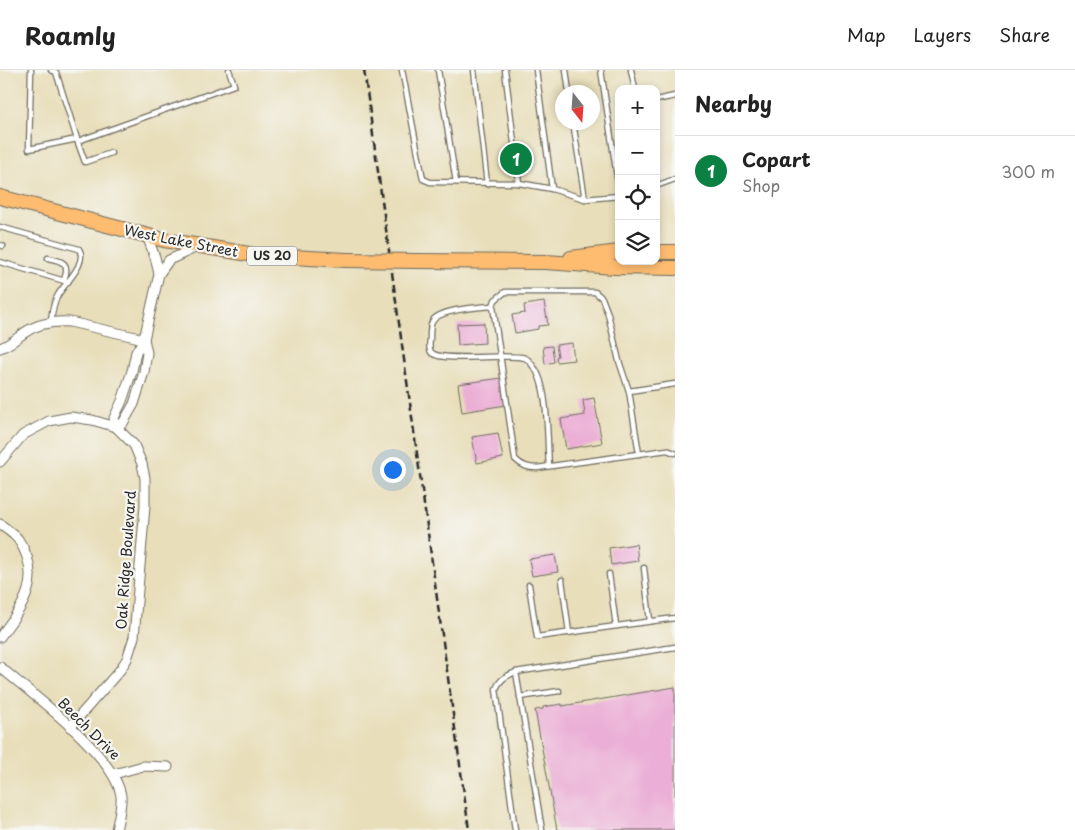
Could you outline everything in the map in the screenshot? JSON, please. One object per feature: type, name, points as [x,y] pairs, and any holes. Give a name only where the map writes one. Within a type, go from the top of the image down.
[{"type":"highway","name":"West Lake Street","points":[[0,197],[147,236],[199,247],[255,255],[346,260],[546,262],[614,267],[675,268]]},
{"type":"highway","points":[[660,252],[675,252]]},
{"type":"highway","name":"West Lake Street","points":[[546,262],[615,253]]},
{"type":"street","points":[[147,236],[159,274]]},
{"type":"street","points":[[116,427],[114,418],[125,394],[136,352],[144,339],[159,274],[170,260],[199,247]]},
{"type":"street","points":[[0,348],[37,326],[51,322],[70,322],[144,339]]},
{"type":"street","name":"Oak Ridge Boulevard","points":[[0,462],[23,435],[49,422],[71,417],[92,420],[116,427],[134,445],[142,464],[145,478],[145,506],[134,637],[127,659],[120,670],[70,727]]},
{"type":"street","points":[[0,524],[17,538],[32,573],[28,591],[20,609],[0,637]]},
{"type":"street","name":"Beech Drive","points":[[0,667],[70,727],[104,761],[114,774],[121,796],[116,830]]},
{"type":"street","points":[[114,774],[142,766],[168,767]]},
{"type":"lane","points":[[31,70],[29,149],[77,140],[234,85],[229,70]]},
{"type":"lane","points":[[56,70],[85,162],[111,153]]},
{"type":"lane","points":[[402,70],[424,179],[430,182],[519,183],[585,199],[615,196]]},
{"type":"lane","points":[[438,70],[456,182]]},
{"type":"lane","points":[[474,70],[487,184]]},
{"type":"lane","points":[[505,70],[519,183]]},
{"type":"lane","points":[[536,70],[552,190]]},
{"type":"lane","points":[[566,70],[568,85]]},
{"type":"lane","points":[[601,70],[617,175]]},
{"type":"lane","points":[[631,70],[634,85]]},
{"type":"lane","points":[[660,99],[674,96],[675,103]]},
{"type":"lane","points":[[575,130],[585,199]]},
{"type":"lane","points":[[660,185],[675,179]]},
{"type":"lane","points":[[0,227],[79,249],[82,253],[82,259],[58,295],[52,309],[51,322]]},
{"type":"lane","points":[[48,258],[64,263],[67,271],[66,281]]},
{"type":"lane","points":[[0,262],[66,281]]},
{"type":"lane","points":[[639,454],[629,391],[602,298],[595,292],[505,292],[495,300],[493,306],[515,460],[528,468],[549,466],[639,454],[667,450],[675,452]]},
{"type":"lane","points":[[493,306],[465,308],[437,317],[432,322],[430,352],[434,356],[457,358],[500,356],[527,359],[535,367],[543,384],[549,466]]},
{"type":"lane","points":[[629,391],[675,384]]},
{"type":"lane","points":[[644,568],[650,622]]},
{"type":"lane","points":[[609,574],[616,626]]},
{"type":"lane","points":[[562,580],[569,633]]},
{"type":"lane","points":[[529,585],[537,637],[675,618]]},
{"type":"lane","points":[[515,830],[496,689],[498,682],[503,677],[516,672],[675,647]]},
{"type":"lane","points":[[516,672],[542,830]]},
{"type":"lane","points":[[520,697],[560,691]]},
{"type":"building","points":[[544,302],[548,325],[538,326],[538,329],[515,333],[512,315],[525,313],[524,305]]},
{"type":"building","points":[[484,323],[485,343],[458,345],[457,324]]},
{"type":"building","points":[[572,343],[574,360],[557,362],[556,345]]},
{"type":"building","points":[[552,346],[554,362],[545,364],[543,347]]},
{"type":"building","points":[[502,378],[506,405],[462,412],[458,384]]},
{"type":"building","points":[[594,398],[602,443],[566,449],[561,419],[585,415],[583,400]]},
{"type":"building","points":[[498,433],[503,458],[477,463],[472,437]]},
{"type":"building","points":[[636,544],[638,561],[611,565],[609,548]]},
{"type":"building","points":[[555,555],[558,572],[532,576],[529,559]]},
{"type":"building","points":[[675,687],[675,830],[557,830],[535,710],[543,709],[543,707],[562,704],[562,706]]},
{"type":"railway","points":[[364,70],[469,830]]},
{"type":"place","name":"Copart","points":[[516,159]]}]
